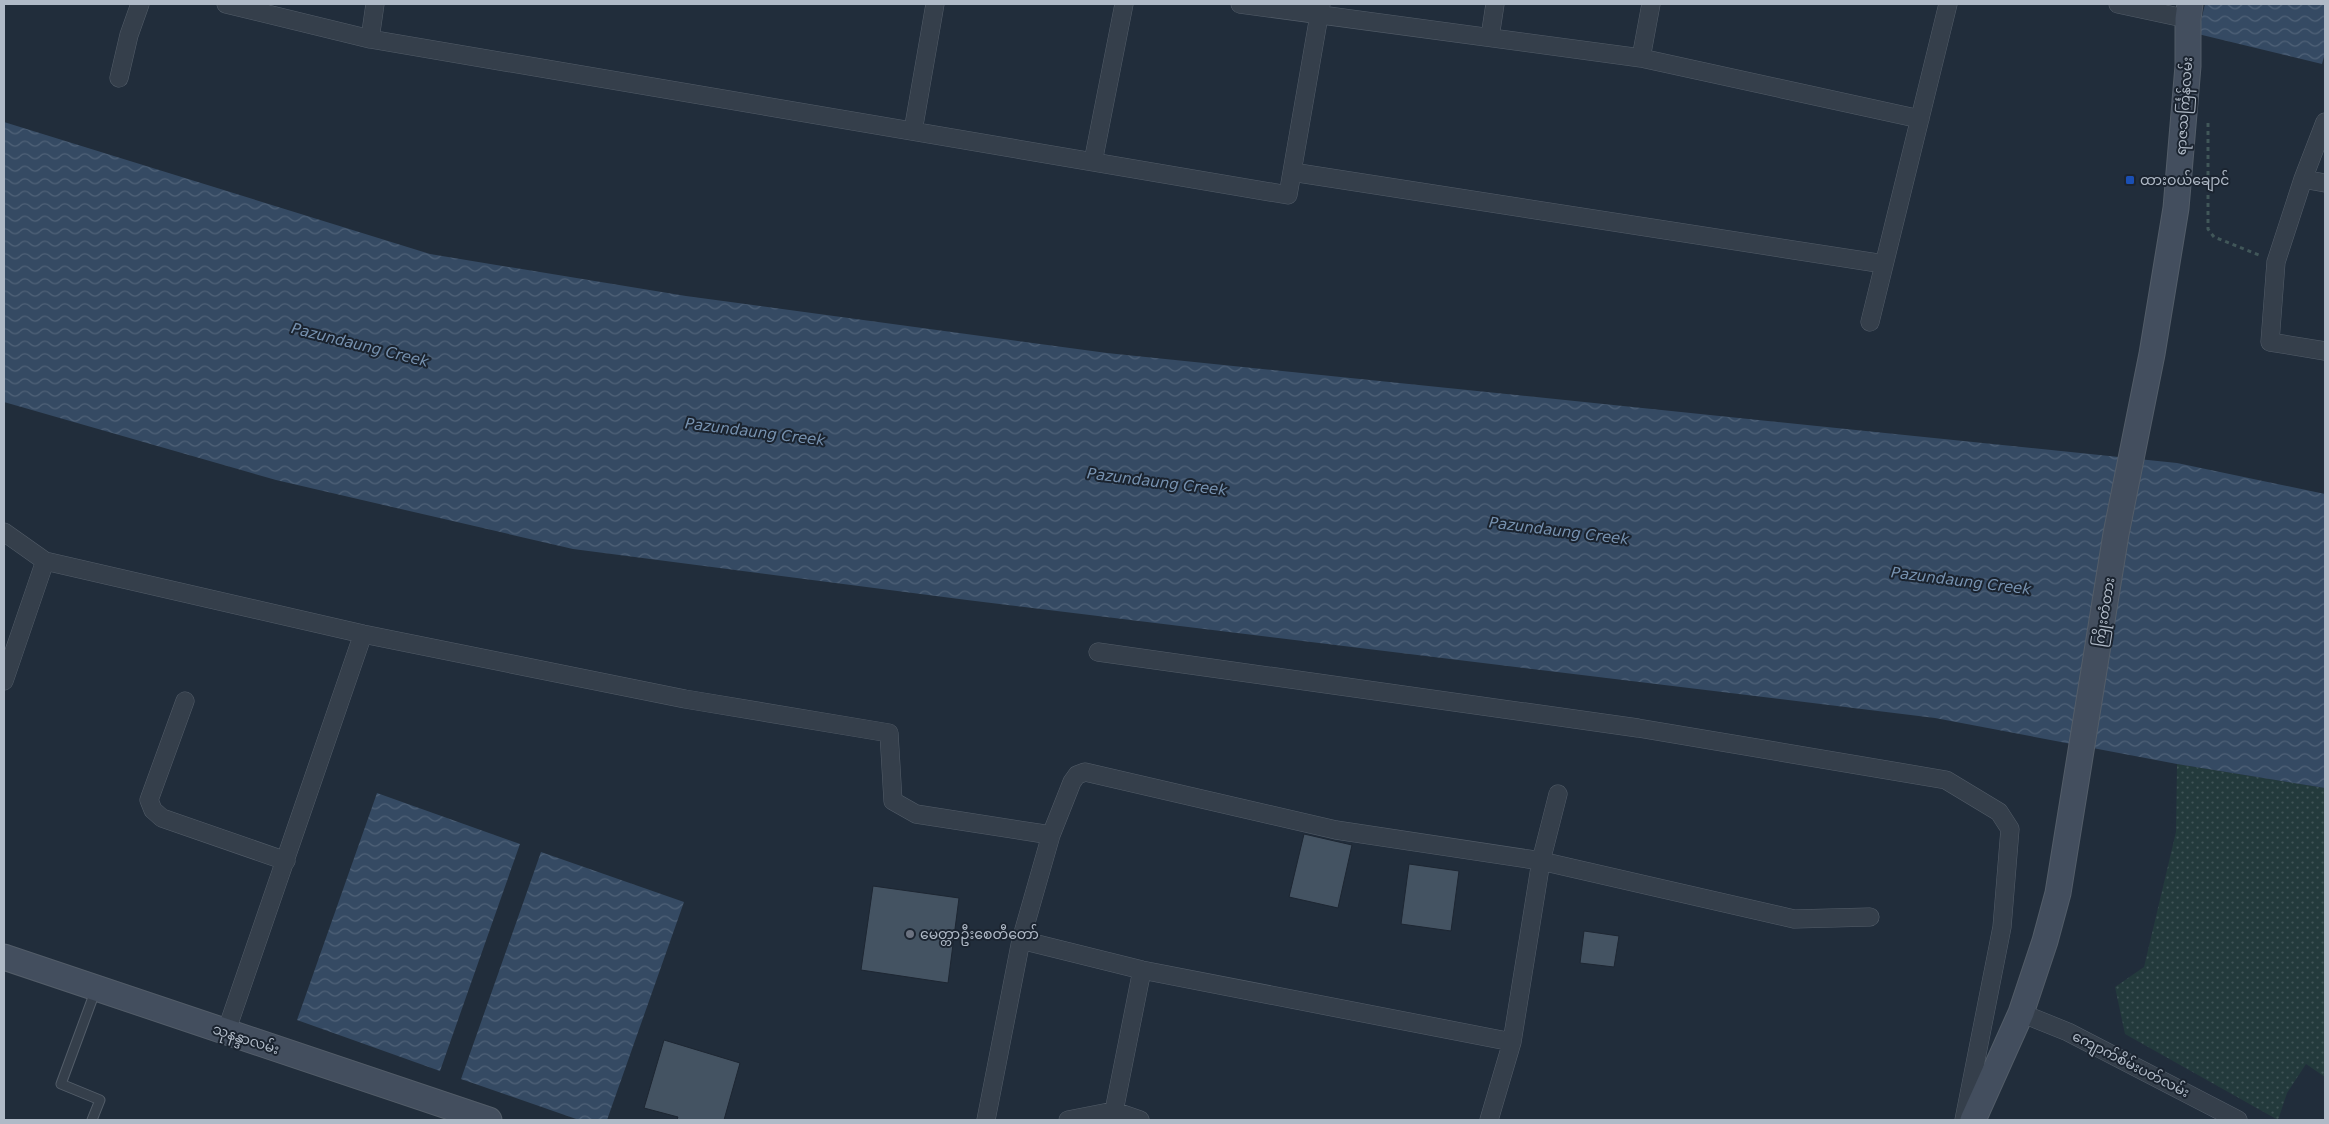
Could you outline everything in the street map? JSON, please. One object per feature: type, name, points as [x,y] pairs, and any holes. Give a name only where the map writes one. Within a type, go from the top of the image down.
[{"type":"main road","name":"ရာဇသင်္ကြန်လမ်း","points":[[2176,208],[2188,66],[2189,11]]},
{"type":"main road","name":"ကြိုးတံတား","points":[[1972,1120],[2023,1006],[2046,941],[2058,893],[2116,534],[2152,354],[2176,208]]},
{"type":"main road","name":"သုနန္ဒာလမ်း","points":[[4,957],[489,1120]]},
{"type":"street","points":[[119,78],[129,35],[140,4]]},
{"type":"street","points":[[226,4],[370,39],[1288,195],[1320,9]]},
{"type":"street","points":[[370,39],[375,4]]},
{"type":"street","points":[[913,131],[935,4]]},
{"type":"street","points":[[1093,162],[1124,4]]},
{"type":"street","points":[[1240,4],[1320,9],[1490,37],[1641,58],[1920,119]]},
{"type":"street","points":[[1490,37],[1495,4]]},
{"type":"street","points":[[1641,58],[1651,4]]},
{"type":"street","points":[[1870,322],[1948,4]]},
{"type":"street","points":[[2118,4],[2189,11]]},
{"type":"street","points":[[2325,122],[2303,179],[2276,262],[2270,342],[2325,351]]},
{"type":"street","points":[[1292,172],[1884,264]]},
{"type":"street","points":[[2303,179],[2325,183]]},
{"type":"street","points":[[4,532],[44,561],[363,634],[685,699],[888,733],[893,801],[916,814],[1051,835]]},
{"type":"street","points":[[4,681],[44,561]]},
{"type":"street","points":[[226,1032],[363,634]]},
{"type":"street","points":[[1098,652],[1638,728],[1946,780],[1999,812],[2010,829],[2002,927],[1964,1120]]},
{"type":"street","points":[[185,701],[149,800],[152,810],[162,818],[286,860]]},
{"type":"street","points":[[986,1120],[1022,940],[1051,835],[1072,782],[1077,775],[1085,772],[1336,830],[1541,861],[1794,919],[1870,917]]},
{"type":"street","points":[[1489,1120],[1512,1042],[1541,861],[1558,794]]},
{"type":"street","points":[[1022,940],[1142,970],[1512,1042]]},
{"type":"street","points":[[1114,1112],[1142,970]]},
{"type":"street","name":"ကျောက်စိမ်းပတ်လမ်း","points":[[2023,1006],[2217,1114],[2238,1120]]},
{"type":"street","points":[[1068,1120],[1114,1112],[1140,1120]]},
{"type":"lane","points":[[92,1120],[100,1100],[61,1084],[96,989]]},
{"type":"path","points":[[2208,120],[2208,229],[2214,237],[2276,262]]},
{"type":"green space","points":[[2177,764],[2325,788],[2325,1077],[2306,1064],[2287,1093],[2278,1120],[2125,1034],[2115,987],[2144,967],[2176,832]]},
{"type":"water","points":[[2205,4],[2325,4],[2325,53],[2322,64],[2198,34]]},
{"type":"water","name":"Pazundaung Creek","points":[[4,122],[430,254],[686,296],[1107,353],[2177,463],[2325,494],[2325,788],[2177,764],[1935,718],[967,600],[573,549],[276,480],[4,402]]},
{"type":"water","points":[[377,793],[520,844],[440,1071],[297,1020]]},
{"type":"water","points":[[541,852],[684,902],[607,1120],[579,1120],[461,1079]]},
{"type":"building","points":[[1304,834],[1352,845],[1338,908],[1289,897]]},
{"type":"building","points":[[1409,864],[1459,871],[1451,931],[1401,924]]},
{"type":"building","name":"မေတ္တာဦးစေတီတော်","points":[[873,886],[959,898],[948,983],[861,970]]},
{"type":"building","points":[[1584,931],[1619,936],[1614,967],[1580,963]]},
{"type":"building","points":[[664,1040],[740,1063],[724,1120],[677,1120],[678,1117],[644,1108]]},
{"type":"place","name":"ထားဝယ်ချောင်","points":[[2130,180]]},
{"type":"place","name":"မေတ္တာဦးစေတီတော်","points":[[910,934]]}]
